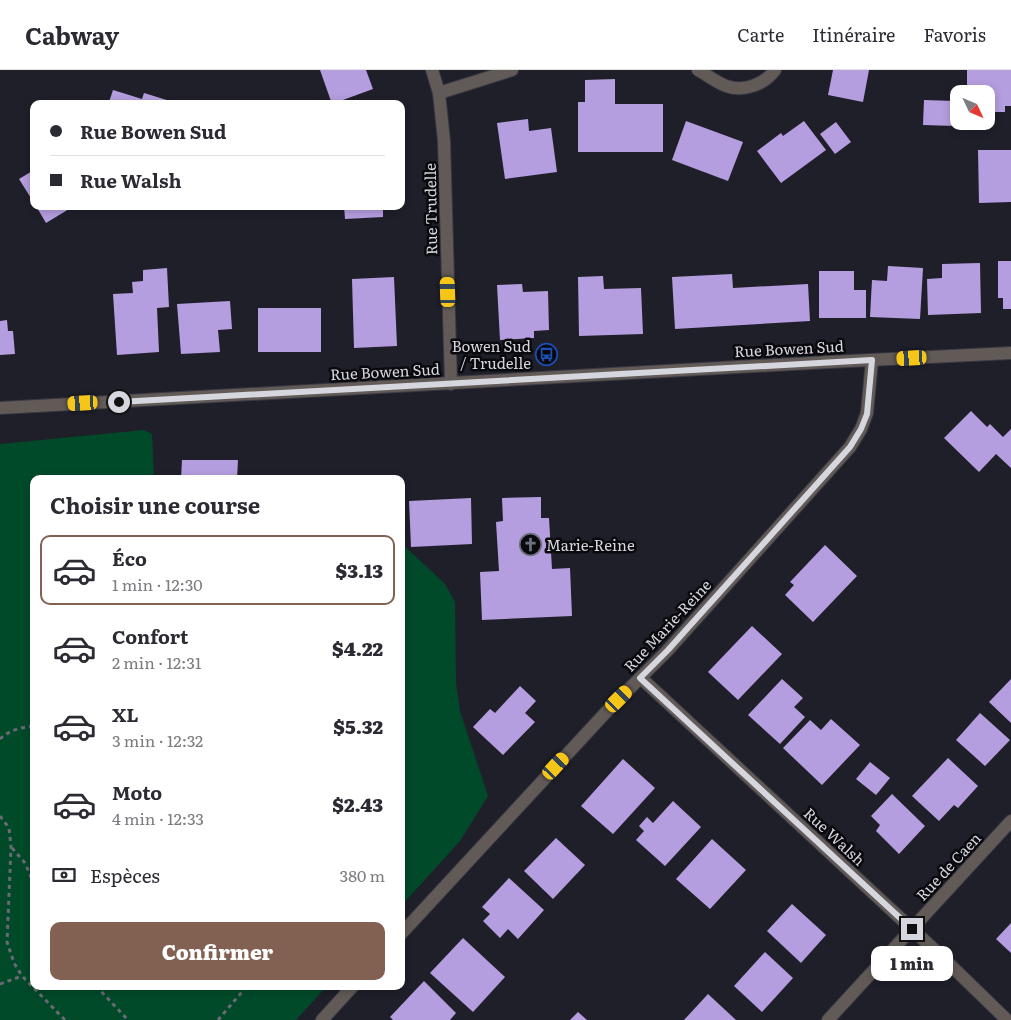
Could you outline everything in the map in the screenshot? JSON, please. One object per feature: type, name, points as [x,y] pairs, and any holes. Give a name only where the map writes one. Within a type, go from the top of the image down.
[{"type":"street","name":"Rue Trudelle","points":[[432,70],[439,93],[444,141],[451,384]]},
{"type":"street","points":[[439,93],[512,70]]},
{"type":"street","points":[[698,70],[726,86],[739,88],[752,86],[764,81],[775,70]]},
{"type":"street","name":"Rue Bowen Sud","points":[[0,408],[1011,353]]},
{"type":"street","name":"Rue Marie-Reine","points":[[405,930],[608,710],[668,650],[850,447],[861,429],[867,414],[872,360]]},
{"type":"street","name":"Rue Walsh","points":[[640,678],[912,929],[1007,1020]]},
{"type":"street","name":"Rue de Caen","points":[[828,1020],[1011,821]]},
{"type":"street","points":[[322,1020],[349,990]]},
{"type":"path","points":[[0,738],[20,728],[30,727]]},
{"type":"path","points":[[0,816],[8,828],[11,847],[7,942],[14,964],[30,984]]},
{"type":"path","points":[[11,847],[25,863],[30,875]]},
{"type":"path","points":[[0,984],[22,976]]},
{"type":"path","points":[[36,990],[65,1020]]},
{"type":"path","points":[[100,990],[128,1020]]},
{"type":"path","points":[[218,1020],[244,990]]},
{"type":"green space","points":[[144,430],[152,434],[154,475],[30,475],[30,990],[323,990],[296,1020],[0,1020],[0,444]]},
{"type":"green space","points":[[405,547],[445,584],[455,602],[456,683],[460,711],[488,796],[460,841],[405,902]]},
{"type":"building","points":[[320,70],[366,70],[373,89],[343,100],[331,100]]},
{"type":"building","points":[[833,70],[869,70],[863,102],[828,95]]},
{"type":"building","points":[[967,70],[1011,70],[1011,106],[1005,106],[1005,112],[995,112],[995,85],[967,85]]},
{"type":"building","points":[[615,79],[615,104],[663,104],[663,152],[578,152],[578,102],[585,102],[585,80]]},
{"type":"building","points":[[113,90],[142,99],[144,93],[167,100],[110,100]]},
{"type":"building","points":[[924,100],[950,101],[950,126],[923,125]]},
{"type":"building","points":[[528,119],[529,131],[551,128],[557,172],[505,179],[497,123]]},
{"type":"building","points":[[686,121],[743,142],[728,181],[672,160]]},
{"type":"building","points":[[804,121],[826,150],[781,183],[757,151],[781,133],[783,136]]},
{"type":"building","points":[[836,122],[851,142],[835,154],[820,134]]},
{"type":"building","points":[[978,150],[1011,150],[1011,202],[979,203]]},
{"type":"building","points":[[30,172],[30,197],[19,179]]},
{"type":"building","points":[[38,210],[67,210],[46,223]]},
{"type":"building","points":[[344,210],[383,210],[383,217],[345,219]]},
{"type":"building","points":[[998,261],[1011,261],[1011,309],[1003,309],[1003,298],[998,298]]},
{"type":"building","points":[[980,263],[981,313],[928,315],[927,279],[942,278],[942,264]]},
{"type":"building","points":[[888,266],[923,268],[920,319],[870,317],[872,280],[887,281]]},
{"type":"building","points":[[167,268],[169,307],[157,308],[159,352],[117,355],[113,294],[133,293],[132,282],[143,281],[143,270]]},
{"type":"building","points":[[819,271],[854,271],[854,290],[866,290],[866,318],[819,318]]},
{"type":"building","points":[[732,274],[733,288],[808,284],[810,321],[675,329],[672,277]]},
{"type":"building","points":[[603,276],[604,289],[641,288],[643,334],[579,336],[578,277]]},
{"type":"building","points":[[394,277],[397,346],[354,348],[352,279]]},
{"type":"building","points":[[522,284],[523,292],[548,291],[549,330],[534,331],[534,338],[500,340],[497,285]]},
{"type":"building","points":[[230,301],[232,329],[218,330],[220,352],[181,354],[177,304]]},
{"type":"building","points":[[258,308],[321,308],[321,352],[258,352]]},
{"type":"building","points":[[7,320],[8,331],[13,331],[15,354],[0,355],[0,321]]},
{"type":"building","points":[[971,411],[987,427],[990,424],[1003,437],[1011,429],[1011,468],[996,454],[979,472],[944,438]]},
{"type":"building","points":[[182,460],[238,460],[237,475],[181,475]]},
{"type":"building","points":[[541,497],[541,518],[549,518],[552,569],[570,568],[572,616],[482,620],[480,572],[499,571],[496,522],[503,521],[502,498]]},
{"type":"building","points":[[471,498],[472,544],[411,547],[409,501]]},
{"type":"building","points":[[825,545],[857,576],[813,622],[785,595],[794,585],[790,582]]},
{"type":"building","points":[[752,626],[782,654],[738,700],[708,672]]},
{"type":"building","points":[[782,679],[803,698],[794,707],[805,717],[780,744],[748,715]]},
{"type":"building","points":[[1011,679],[1011,723],[989,702]]},
{"type":"building","points":[[520,686],[536,701],[525,713],[535,722],[503,755],[473,727],[490,709],[495,713]]},
{"type":"building","points":[[980,713],[1010,740],[985,766],[956,740]]},
{"type":"building","points":[[831,719],[860,745],[822,785],[783,748],[810,720],[821,730]]},
{"type":"building","points":[[948,758],[978,786],[958,808],[954,805],[939,821],[912,796]]},
{"type":"building","points":[[623,759],[655,788],[613,834],[581,806]]},
{"type":"building","points":[[870,762],[890,778],[876,795],[856,779]]},
{"type":"building","points":[[892,794],[925,826],[899,854],[876,831],[880,825],[871,816]]},
{"type":"building","points":[[673,801],[701,827],[665,866],[636,840],[644,831],[639,826],[647,817],[653,823]]},
{"type":"building","points":[[556,838],[585,865],[553,899],[524,871]]},
{"type":"building","points":[[712,839],[746,870],[710,909],[676,879]]},
{"type":"building","points":[[509,878],[544,910],[518,939],[508,929],[500,938],[483,921],[490,914],[482,907]]},
{"type":"building","points":[[792,904],[826,935],[801,963],[767,931]]},
{"type":"building","points":[[1011,923],[1011,953],[996,939]]},
{"type":"building","points":[[463,938],[505,977],[473,1012],[430,973]]},
{"type":"building","points":[[765,952],[793,978],[762,1012],[734,986]]},
{"type":"building","points":[[424,981],[456,1013],[450,1020],[393,1020],[390,1017]]},
{"type":"building","points":[[708,994],[736,1020],[684,1020]]},
{"type":"building","points":[[578,1012],[587,1020],[570,1020]]},
{"type":"place","name":"Bowen Sud / Trudelle","points":[[547,354]]},
{"type":"place","name":"Marie-Reine","points":[[530,544]]},
{"type":"route","points":[[119,402],[872,360],[867,414],[861,429],[850,447],[668,650],[640,678],[912,929]]}]
